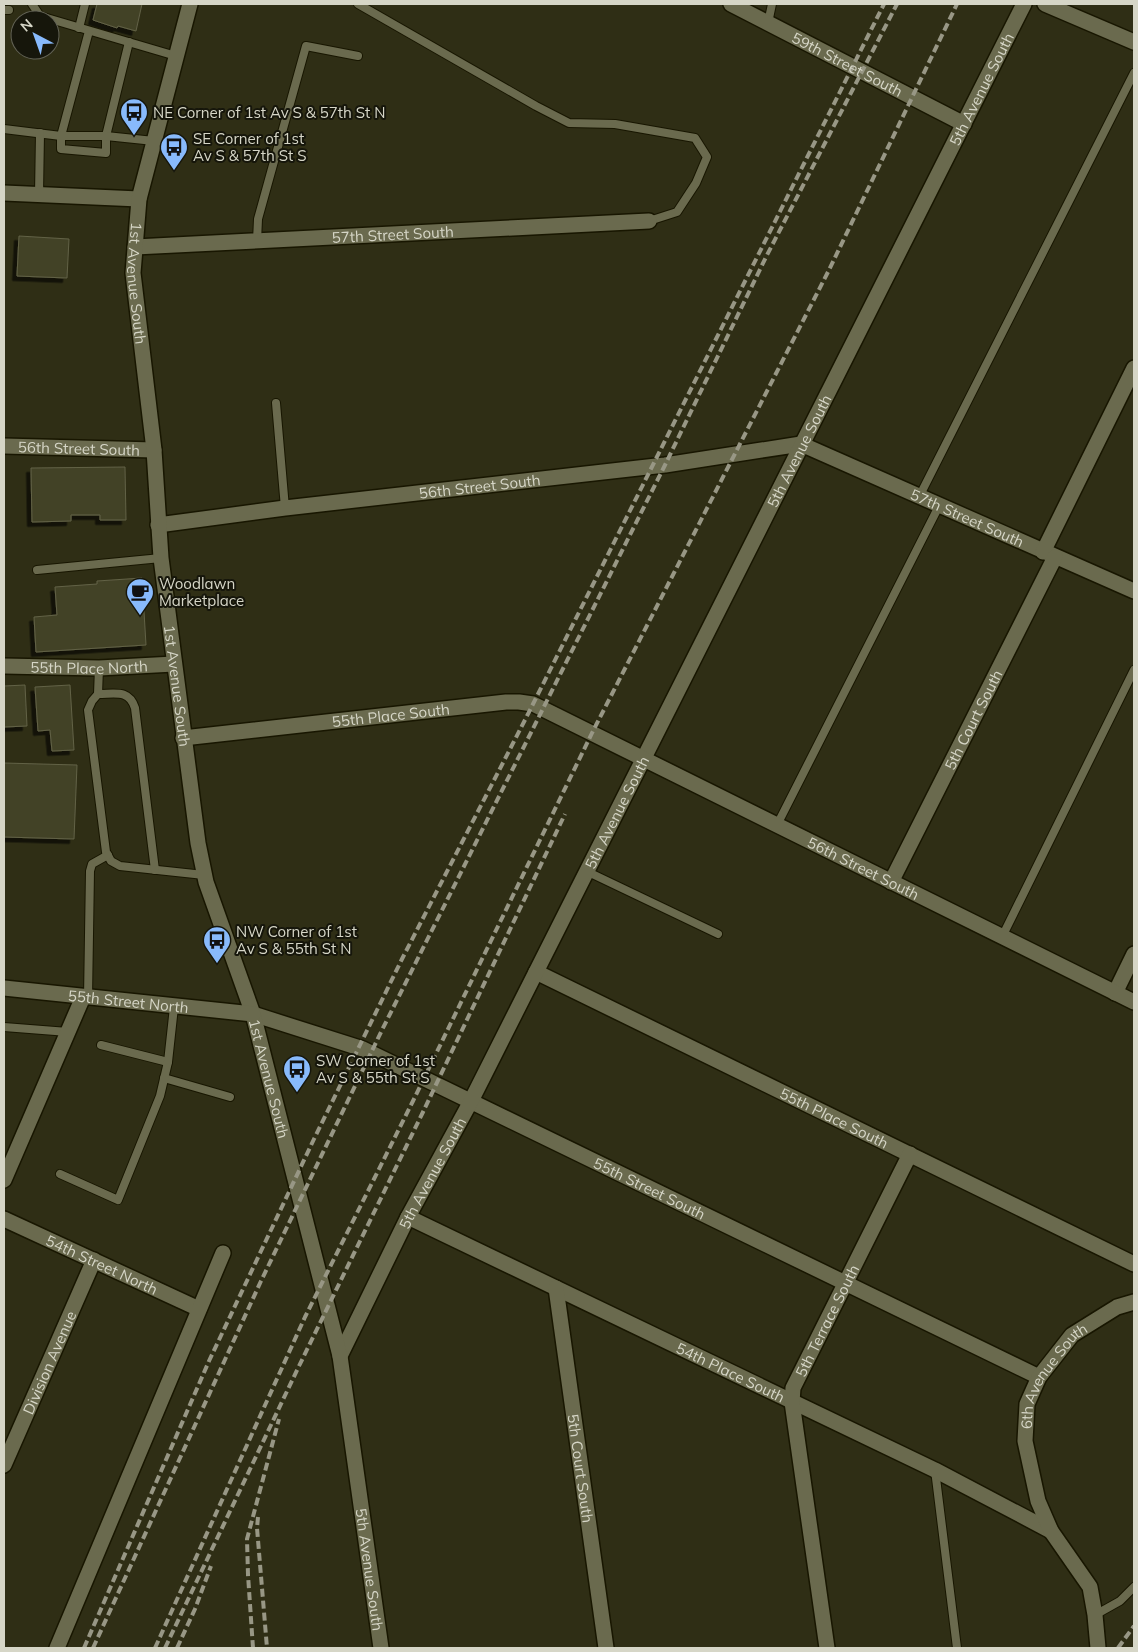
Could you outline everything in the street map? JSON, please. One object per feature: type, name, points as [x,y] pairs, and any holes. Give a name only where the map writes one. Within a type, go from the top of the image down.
[{"type":"street","name":"1st Avenue South","points":[[190,4],[139,198],[133,273],[154,450],[161,558],[183,738],[204,875],[253,1014],[340,1356]]},
{"type":"street","name":"59th Street South","points":[[731,4],[964,124]]},
{"type":"street","name":"5th Avenue South","points":[[381,1648],[340,1356],[408,1217],[471,1101],[1024,4]]},
{"type":"street","points":[[1044,4],[1134,42]]},
{"type":"street","points":[[4,193],[139,198]]},
{"type":"street","name":"57th Street South","points":[[135,247],[649,222]]},
{"type":"street","name":"5th Court South","points":[[891,882],[1049,554],[1134,368]]},
{"type":"street","name":"57th Street South","points":[[801,444],[1134,591]]},
{"type":"street","name":"56th Street South","points":[[158,525],[286,508],[665,465],[801,444]]},
{"type":"street","name":"56th Street South","points":[[4,446],[154,450]]},
{"type":"street","name":"55th Place North","points":[[4,666],[99,668],[174,664]]},
{"type":"street","name":"55th Place South","points":[[183,738],[519,702],[533,704],[592,733]]},
{"type":"street","name":"56th Street South","points":[[592,733],[1134,1002]]},
{"type":"street","points":[[1134,954],[1115,993],[1134,992]]},
{"type":"street","name":"55th Place South","points":[[536,972],[1134,1264]]},
{"type":"street","name":"55th Street North","points":[[4,988],[253,1014]]},
{"type":"street","points":[[4,1180],[68,1032],[86,998]]},
{"type":"street","name":"55th Street South","points":[[253,1014],[363,1049],[1039,1377]]},
{"type":"street","name":"5th Terrace South","points":[[827,1648],[792,1402],[793,1388],[910,1154]]},
{"type":"street","name":"54th Place South","points":[[408,1217],[935,1470],[1050,1531]]},
{"type":"street","name":"54th Street North","points":[[4,1218],[199,1309]]},
{"type":"street","points":[[57,1648],[223,1253]]},
{"type":"street","name":"Division Avenue","points":[[4,1465],[94,1260]]},
{"type":"street","name":"5th Court South","points":[[556,1288],[606,1648]]},
{"type":"street","name":"6th Avenue South","points":[[1098,1648],[1090,1587],[1050,1531],[1038,1501],[1025,1441],[1027,1404],[1039,1377],[1072,1335],[1118,1307],[1134,1302]]},
{"type":"lane","points":[[32,4],[40,16],[176,56]]},
{"type":"lane","points":[[79,28],[85,4]]},
{"type":"lane","points":[[358,4],[536,106],[570,122],[615,124],[695,138],[707,157],[696,183],[677,212],[649,222]]},
{"type":"lane","points":[[768,23],[772,4]]},
{"type":"lane","points":[[89,30],[60,136],[61,149],[106,153],[106,136],[129,42]]},
{"type":"lane","points":[[257,241],[258,219],[306,46],[358,56]]},
{"type":"lane","points":[[919,497],[1134,73]]},
{"type":"lane","points":[[4,129],[60,136],[106,136],[154,141]]},
{"type":"lane","points":[[39,194],[40,133]]},
{"type":"lane","points":[[276,402],[286,508]]},
{"type":"lane","points":[[777,825],[939,506]]},
{"type":"lane","points":[[37,570],[161,558]]},
{"type":"lane","points":[[99,668],[98,694],[88,710],[108,855],[111,861],[120,866],[204,875]]},
{"type":"lane","points":[[1002,937],[1134,670]]},
{"type":"lane","points":[[98,694],[125,694],[132,700],[135,708],[155,870]]},
{"type":"lane","points":[[86,998],[90,871],[92,864],[108,855]]},
{"type":"lane","points":[[586,871],[718,934]]},
{"type":"lane","points":[[60,1174],[118,1200],[160,1096],[168,1062],[174,1006]]},
{"type":"lane","points":[[4,1027],[68,1032]]},
{"type":"lane","points":[[101,1045],[168,1062]]},
{"type":"lane","points":[[164,1078],[230,1097]]},
{"type":"lane","points":[[935,1470],[957,1648]]},
{"type":"lane","points":[[1095,1616],[1120,1601],[1134,1588]]},
{"type":"building","points":[[97,4],[142,4],[136,31],[118,26],[117,28],[93,20]]},
{"type":"building","points":[[19,236],[69,239],[67,278],[17,276]]},
{"type":"building","points":[[125,467],[126,520],[100,520],[100,515],[71,515],[71,521],[32,522],[31,468]]},
{"type":"building","points":[[142,578],[146,645],[36,652],[34,617],[57,615],[55,587],[97,584],[97,581]]},
{"type":"building","points":[[25,685],[27,726],[4,727],[4,686]]},
{"type":"building","points":[[70,685],[74,750],[52,751],[50,730],[38,731],[35,687]]},
{"type":"building","points":[[4,763],[77,765],[74,839],[4,837]]},
{"type":"railway","points":[[84,1648],[209,1361],[314,1139],[402,959],[526,718],[884,4]]},
{"type":"railway","points":[[93,1648],[261,1281],[382,1030],[665,465],[766,257],[897,4]]},
{"type":"railway","points":[[155,1648],[305,1317],[413,1101],[592,733],[829,270],[957,4]]},
{"type":"railway","points":[[165,1648],[565,814]]},
{"type":"railway","points":[[253,1648],[247,1539],[279,1419]]},
{"type":"railway","points":[[258,1517],[257,1528],[267,1648]]},
{"type":"railway","points":[[177,1648],[195,1609],[211,1566]]},
{"type":"railway","points":[[1118,1648],[1134,1626]]},
{"type":"place","name":"NE Corner of 1st Av S & 57th St N","points":[[134,136]]},
{"type":"place","name":"SE Corner of 1st Av S & 57th St S","points":[[174,171]]},
{"type":"place","name":"Woodlawn Marketplace","points":[[140,616]]},
{"type":"place","name":"NW Corner of 1st Av S & 55th St N","points":[[217,964]]},
{"type":"place","name":"SW Corner of 1st Av S & 55th St S","points":[[297,1093]]}]
